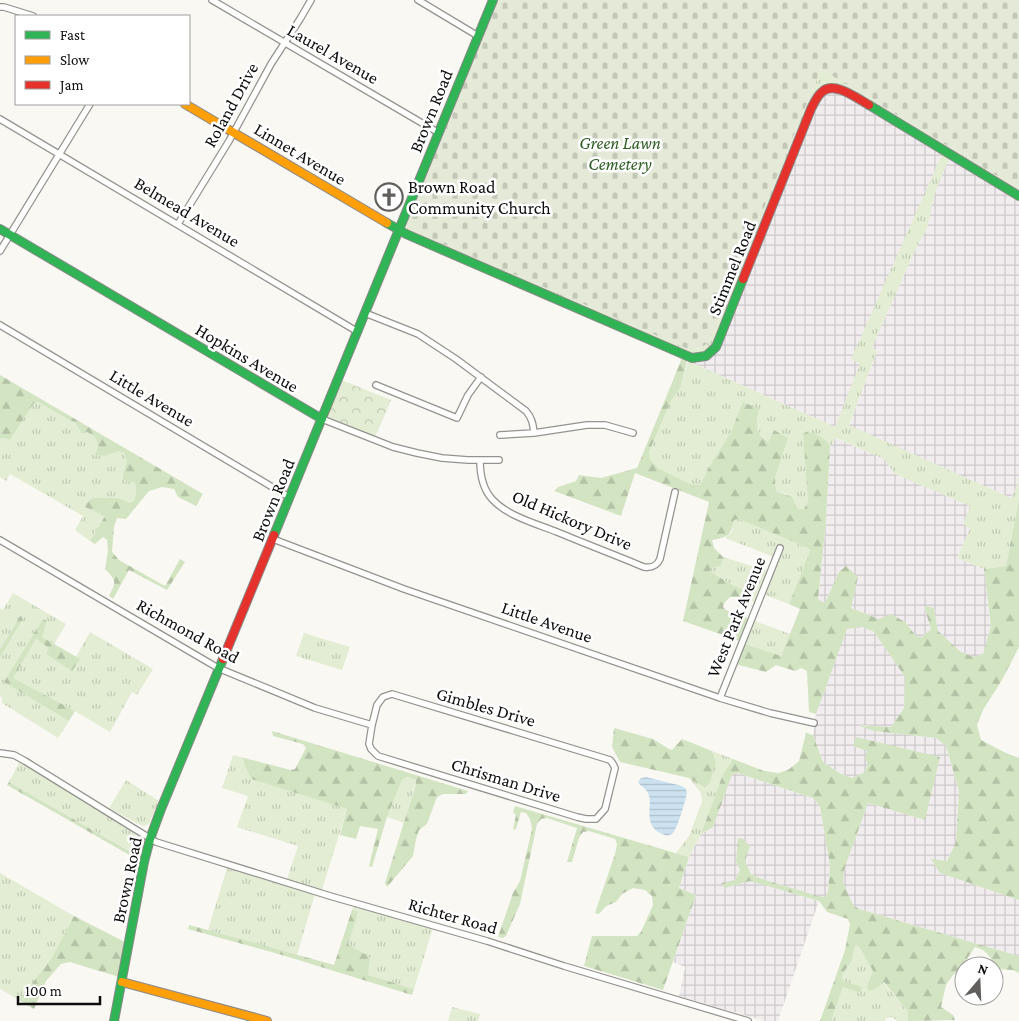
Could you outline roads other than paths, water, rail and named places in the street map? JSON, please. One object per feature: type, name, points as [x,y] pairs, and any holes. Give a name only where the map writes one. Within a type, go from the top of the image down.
[{"type":"street","name":"Laurel Avenue","points":[[212,0],[439,132]]},
{"type":"street","name":"Roland Drive","points":[[178,224],[234,133],[267,72],[311,0]]},
{"type":"street","points":[[418,0],[478,36]]},
{"type":"street","name":"Brown Road","points":[[114,1021],[141,878],[150,839],[161,809],[493,0]]},
{"type":"street","points":[[0,7],[30,15]]},
{"type":"street","name":"Stimmel Road","points":[[399,230],[692,358],[702,358],[710,354],[716,347],[811,109],[819,94],[826,88],[836,88],[847,92],[1019,196]]},
{"type":"street","points":[[0,251],[89,105]]},
{"type":"street","name":"Linnet Avenue","points":[[187,105],[399,230]]},
{"type":"street","name":"Belmead Avenue","points":[[0,119],[358,332]]},
{"type":"street","name":"Hopkins Avenue","points":[[0,229],[322,419],[392,447],[442,458],[499,460]]},
{"type":"street","points":[[365,313],[418,334],[456,359],[526,411],[531,416],[534,433]]},
{"type":"street","name":"Little Avenue","points":[[0,325],[289,498]]},
{"type":"street","points":[[376,384],[457,418],[463,404],[481,378]]},
{"type":"street","points":[[500,435],[534,433],[587,425],[604,425],[633,433]]},
{"type":"street","name":"Old Hickory Drive","points":[[480,460],[481,477],[485,490],[501,508],[529,521],[649,568],[658,563],[660,559],[675,492]]},
{"type":"street","name":"Little Avenue","points":[[273,539],[404,589],[720,698],[770,714],[814,722]]},
{"type":"street","name":"Richmond Road","points":[[0,540],[218,668],[315,708],[372,725]]},
{"type":"street","name":"West Park Avenue","points":[[720,698],[780,548]]},
{"type":"street","name":"Gimbles Drive","points":[[372,725],[377,705],[383,696],[392,694],[610,760]]},
{"type":"street","name":"Chrisman Drive","points":[[372,725],[369,744],[378,756],[586,819],[596,819],[606,808],[615,768],[610,760]]},
{"type":"street","name":"Richter Road","points":[[0,753],[14,755],[25,761],[156,842],[748,1021]]},
{"type":"street","points":[[122,982],[267,1021]]},
{"type":"water","points":[[646,777],[682,786],[686,789],[687,793],[679,820],[675,830],[670,835],[660,833],[651,824],[649,796],[638,782],[641,778]]},
{"type":"place","name":"Brown Road Community Church","points":[[389,197]]},
{"type":"park label","name":"Green Lawn Cemetery","points":[[620,153]]}]
